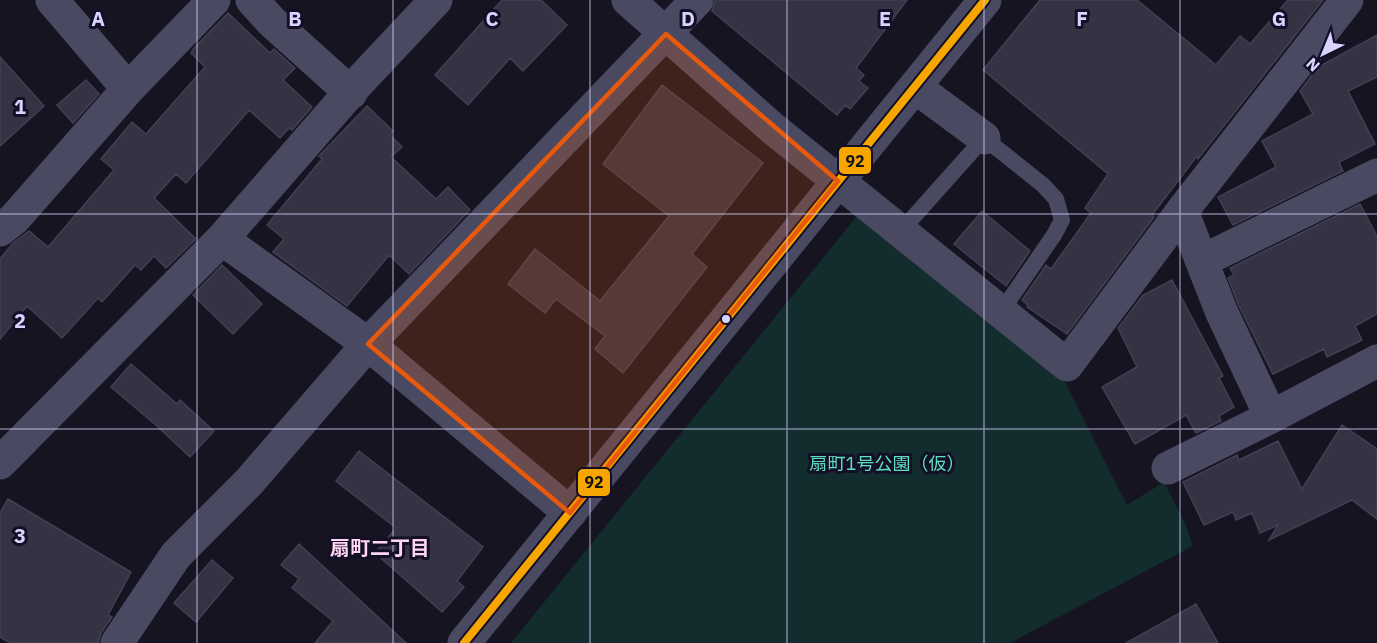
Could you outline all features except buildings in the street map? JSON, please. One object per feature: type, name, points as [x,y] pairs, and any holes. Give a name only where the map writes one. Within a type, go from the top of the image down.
[{"type":"street","points":[[52,0],[128,90]]},
{"type":"street","points":[[0,230],[14,219],[128,90],[214,0]]},
{"type":"street","points":[[252,0],[272,22],[351,93]]},
{"type":"street","points":[[0,463],[222,239],[358,83],[436,0]]},
{"type":"street","points":[[628,0],[771,127],[1066,365],[1182,211],[1347,0]]},
{"type":"street","points":[[117,643],[176,555],[249,482],[368,344],[697,0]]},
{"type":"street","points":[[464,643],[985,0]]},
{"type":"street","points":[[915,87],[984,138]]},
{"type":"street","points":[[1202,261],[1377,175]]},
{"type":"street","points":[[1182,211],[1222,313],[1271,417]]},
{"type":"street","points":[[222,239],[368,344],[570,513]]},
{"type":"street","points":[[1168,468],[1377,361]]},
{"type":"lane","points":[[901,231],[984,138],[1056,199],[1062,220],[1001,312]]},
{"type":"highlighted area","points":[[666,34],[838,181],[570,513],[368,344]]},
{"type":"green space","name":"扇町1号公園（仮）","points":[[861,211],[1061,374],[1127,505],[1164,482],[1186,525],[1193,546],[1010,643],[511,643]]},
{"type":"transit line","name":"92","points":[[464,643],[985,0]]},
{"type":"district","name":"扇町二丁目","points":[[380,547]]}]
